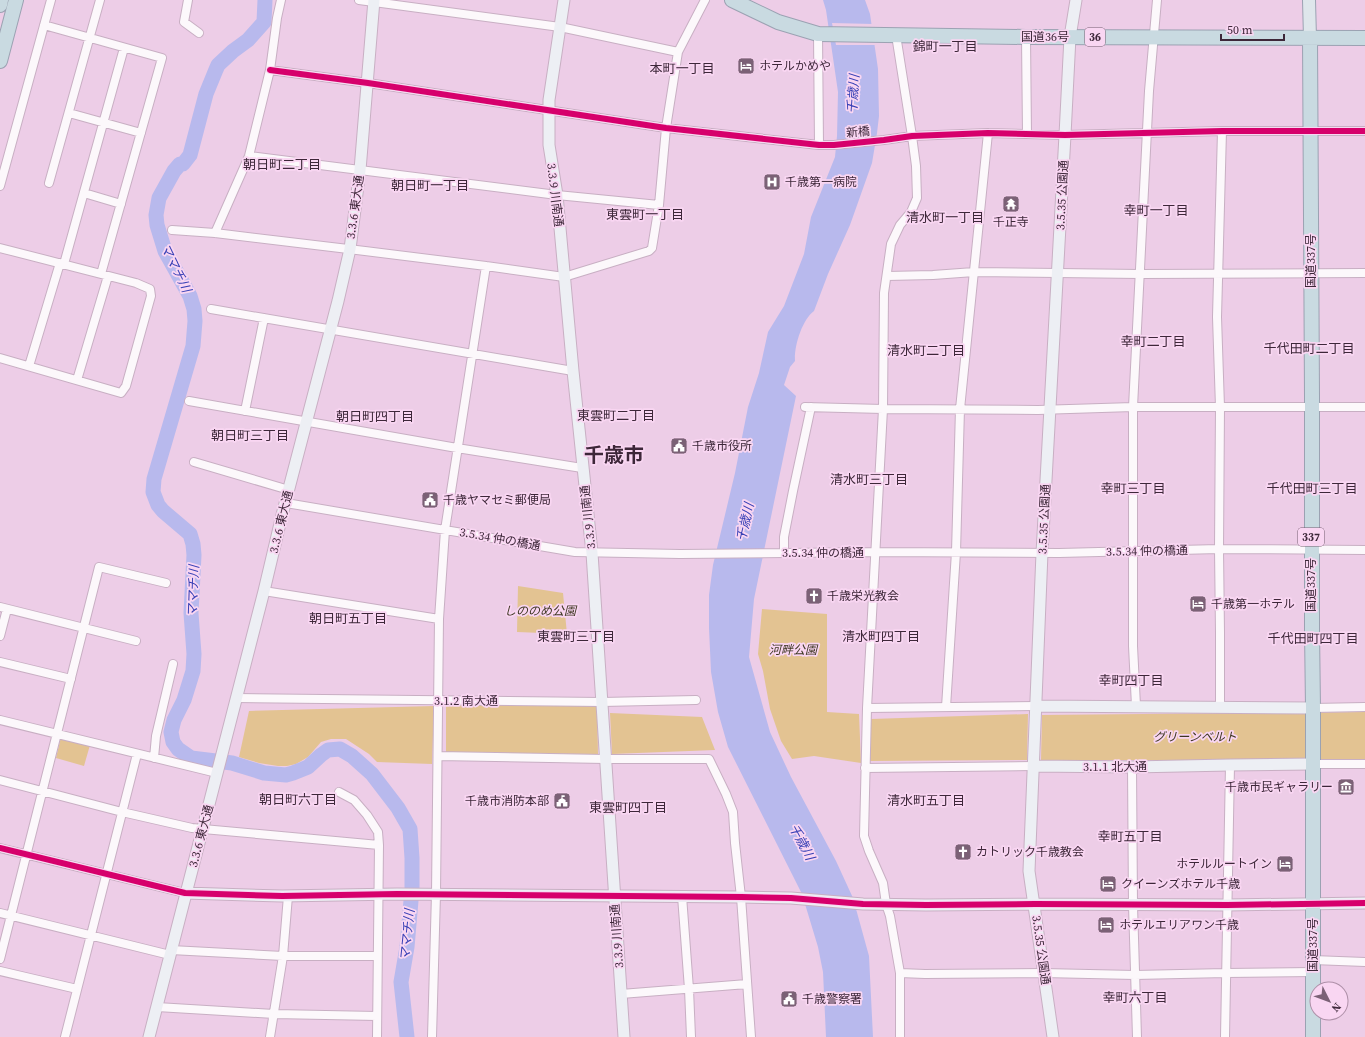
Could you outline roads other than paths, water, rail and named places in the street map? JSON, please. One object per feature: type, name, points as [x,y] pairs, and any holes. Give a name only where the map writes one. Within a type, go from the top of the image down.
[{"type":"highway","points":[[0,5],[1,0]]},
{"type":"highway","points":[[0,61],[16,0]]},
{"type":"highway","name":"国道36号","points":[[732,0],[778,22],[818,34],[1153,38],[1365,38]]},
{"type":"highway","name":"国道337号","points":[[1310,38],[1312,407],[1311,550],[1314,708],[1313,1037]]},
{"type":"main road","points":[[1309,0],[1310,38]]},
{"type":"street","points":[[0,186],[51,0]]},
{"type":"street","points":[[49,183],[100,0]]},
{"type":"street","points":[[188,0],[184,22],[199,33]]},
{"type":"street","points":[[215,233],[249,156],[270,70],[281,0]]},
{"type":"street","points":[[359,0],[560,27],[678,52]]},
{"type":"street","name":"3.3.9 川南通","points":[[564,0],[549,111],[549,145],[557,195],[582,468],[592,553],[624,1037]]},
{"type":"street","points":[[172,230],[215,233],[564,277],[649,251],[652,248],[659,205],[666,128],[678,52],[705,0]]},
{"type":"street","name":"3.5.35 公園通","points":[[1053,1037],[1029,871],[1042,553],[1070,37],[1076,0]]},
{"type":"street","points":[[1136,706],[1133,646],[1132,551],[1133,406],[1146,133],[1157,0]]},
{"type":"street","name":"3.3.6 東大通","points":[[149,1037],[331,330],[350,250],[360,170],[374,1]]},
{"type":"street","points":[[44,25],[162,58],[121,204],[76,380]]},
{"type":"street","points":[[818,34],[819,145]]},
{"type":"street","points":[[896,35],[916,166],[917,198],[912,212],[900,225],[891,244],[884,293],[883,409],[867,708],[864,836],[869,851],[884,883],[886,904],[890,916],[900,972],[900,1037]]},
{"type":"street","points":[[1026,37],[1028,134]]},
{"type":"street","points":[[29,366],[84,193],[124,48]]},
{"type":"street","name":"新橋","points":[[270,70],[368,83],[666,128],[819,145],[834,145],[912,136],[988,132],[1065,135],[1222,131],[1365,131]]},
{"type":"street","points":[[69,113],[141,133]]},
{"type":"street","points":[[1220,707],[1218,549],[1220,407],[1217,317],[1222,131]]},
{"type":"street","points":[[946,707],[956,552],[960,410],[988,132]]},
{"type":"street","points":[[249,156],[557,195],[659,205]]},
{"type":"street","points":[[84,193],[121,204]]},
{"type":"street","points":[[0,248],[136,283],[150,289],[152,296],[126,386],[121,393],[0,358]]},
{"type":"street","points":[[432,1037],[436,894],[438,756],[437,700],[439,619],[444,530],[486,266]]},
{"type":"street","points":[[887,276],[974,272],[1058,274],[1365,273]]},
{"type":"street","points":[[211,309],[573,371]]},
{"type":"street","points":[[245,411],[264,318]]},
{"type":"street","points":[[189,401],[457,448],[582,468]]},
{"type":"street","points":[[784,553],[784,537],[808,407],[960,410],[1133,406],[1365,407]]},
{"type":"street","points":[[194,462],[289,490]]},
{"type":"street","name":"3.5.34 仲の橋通","points":[[286,503],[575,552],[592,553],[1042,553],[1218,549],[1365,550]]},
{"type":"street","points":[[0,959],[99,567],[166,583]]},
{"type":"street","points":[[264,591],[439,619]]},
{"type":"street","points":[[0,636],[4,608],[136,641]]},
{"type":"street","points":[[0,662],[71,679]]},
{"type":"street","points":[[154,758],[156,736],[173,664]]},
{"type":"street","name":"3.1.2 南大通","points":[[236,698],[602,702],[696,700]]},
{"type":"street","points":[[867,708],[1036,706],[1365,707]]},
{"type":"street","points":[[0,720],[154,758],[218,770]]},
{"type":"street","points":[[65,1037],[137,754]]},
{"type":"street","points":[[438,756],[709,759],[733,812],[751,1037]]},
{"type":"street","name":"3.1.1 北大通","points":[[865,768],[1365,764]]},
{"type":"street","points":[[1225,1037],[1230,765]]},
{"type":"street","points":[[1132,767],[1133,906],[1137,1037]]},
{"type":"street","points":[[0,780],[122,812],[192,828],[379,845]]},
{"type":"street","points":[[339,792],[354,800],[367,815],[378,832],[377,1037]]},
{"type":"street","points":[[0,848],[186,893],[288,896],[436,894],[682,896],[791,898],[863,904],[926,905],[1034,904],[1133,906],[1365,903]]},
{"type":"street","points":[[270,1037],[283,956],[288,896]]},
{"type":"street","points":[[682,896],[691,1037]]},
{"type":"street","points":[[0,912],[171,953],[283,956],[377,956]]},
{"type":"street","points":[[900,972],[925,974],[1043,973],[1135,975],[1226,973],[1365,962]]},
{"type":"street","points":[[0,971],[77,989]]},
{"type":"street","points":[[622,994],[747,984]]},
{"type":"street","points":[[157,1007],[274,1014],[377,1016]]},
{"type":"water","name":"千歳川","points":[[823,0],[865,0],[870,14],[878,69],[879,116],[872,163],[850,225],[828,274],[814,311],[802,327],[797,341],[795,361],[790,367],[784,385],[796,396],[754,599],[749,657],[770,732],[791,777],[836,861],[853,898],[869,956],[873,1037],[826,1037],[823,972],[818,947],[802,894],[728,747],[718,712],[711,672],[709,595],[713,565],[735,473],[748,407],[759,373],[768,332],[784,306],[804,254],[811,217],[835,157],[838,92],[826,10]]},
{"type":"waterway","name":"ママチ川","points":[[265,0],[264,22],[248,40],[218,65],[206,94],[190,155],[183,164],[180,164],[174,171],[159,198],[156,215],[157,225],[165,251],[190,296],[194,309],[195,321],[193,346],[154,479],[153,492],[158,505],[163,511],[190,534],[194,555],[191,613],[194,654],[193,671],[184,700],[174,720],[171,732],[173,742],[178,749],[191,758],[232,763],[264,773],[286,775],[308,767],[328,750],[340,749],[352,756],[372,774],[398,808],[410,829],[412,889],[407,947],[401,982],[407,1037]]},
{"type":"place","name":"ホテルかめや","points":[[746,66]]},
{"type":"place","name":"千歳第一病院","points":[[772,182]]},
{"type":"place","name":"千正寺","points":[[1011,204]]},
{"type":"place","name":"千歳市役所","points":[[679,446]]},
{"type":"place","name":"千歳ヤマセミ郵便局","points":[[430,500]]},
{"type":"place","name":"千歳栄光教会","points":[[814,596]]},
{"type":"place","name":"千歳第一ホテル","points":[[1198,604]]},
{"type":"place","name":"千歳市民ギャラリー","points":[[1346,787]]},
{"type":"place","name":"千歳市消防本部","points":[[562,801]]},
{"type":"place","name":"カトリック千歳教会","points":[[963,852]]},
{"type":"place","name":"ホテルルートイン","points":[[1285,864]]},
{"type":"place","name":"クイーンズホテル千歳","points":[[1108,884]]},
{"type":"place","name":"ホテルエリアワン千歳","points":[[1106,925]]},
{"type":"place","name":"千歳警察署","points":[[789,999]]},
{"type":"district","name":"錦町一丁目","points":[[945,46]]},
{"type":"district","name":"本町一丁目","points":[[682,68]]},
{"type":"district","name":"朝日町二丁目","points":[[282,164]]},
{"type":"district","name":"朝日町一丁目","points":[[430,185]]},
{"type":"district","name":"幸町一丁目","points":[[1156,210]]},
{"type":"district","name":"東雲町一丁目","points":[[645,214]]},
{"type":"district","name":"清水町一丁目","points":[[945,217]]},
{"type":"district","name":"幸町二丁目","points":[[1153,341]]},
{"type":"district","name":"千代田町二丁目","points":[[1309,348]]},
{"type":"district","name":"清水町二丁目","points":[[926,350]]},
{"type":"district","name":"東雲町二丁目","points":[[616,415]]},
{"type":"district","name":"朝日町四丁目","points":[[375,416]]},
{"type":"district","name":"朝日町三丁目","points":[[250,435]]},
{"type":"district","name":"千歳市","points":[[614,455]]},
{"type":"district","name":"清水町三丁目","points":[[869,479]]},
{"type":"district","name":"幸町三丁目","points":[[1133,488]]},
{"type":"district","name":"千代田町三丁目","points":[[1312,488]]},
{"type":"district","name":"朝日町五丁目","points":[[348,618]]},
{"type":"district","name":"東雲町三丁目","points":[[576,636]]},
{"type":"district","name":"清水町四丁目","points":[[881,636]]},
{"type":"district","name":"千代田町四丁目","points":[[1313,638]]},
{"type":"district","name":"幸町四丁目","points":[[1131,680]]},
{"type":"district","name":"朝日町六丁目","points":[[298,799]]},
{"type":"district","name":"清水町五丁目","points":[[926,800]]},
{"type":"district","name":"東雲町四丁目","points":[[628,807]]},
{"type":"district","name":"幸町五丁目","points":[[1130,836]]},
{"type":"district","name":"幸町六丁目","points":[[1135,997]]},
{"type":"park label","name":"しののめ公園","points":[[540,611]]},
{"type":"park label","name":"河畔公園","points":[[793,650]]},
{"type":"park label","name":"グリーンベルト","points":[[1195,737]]}]
